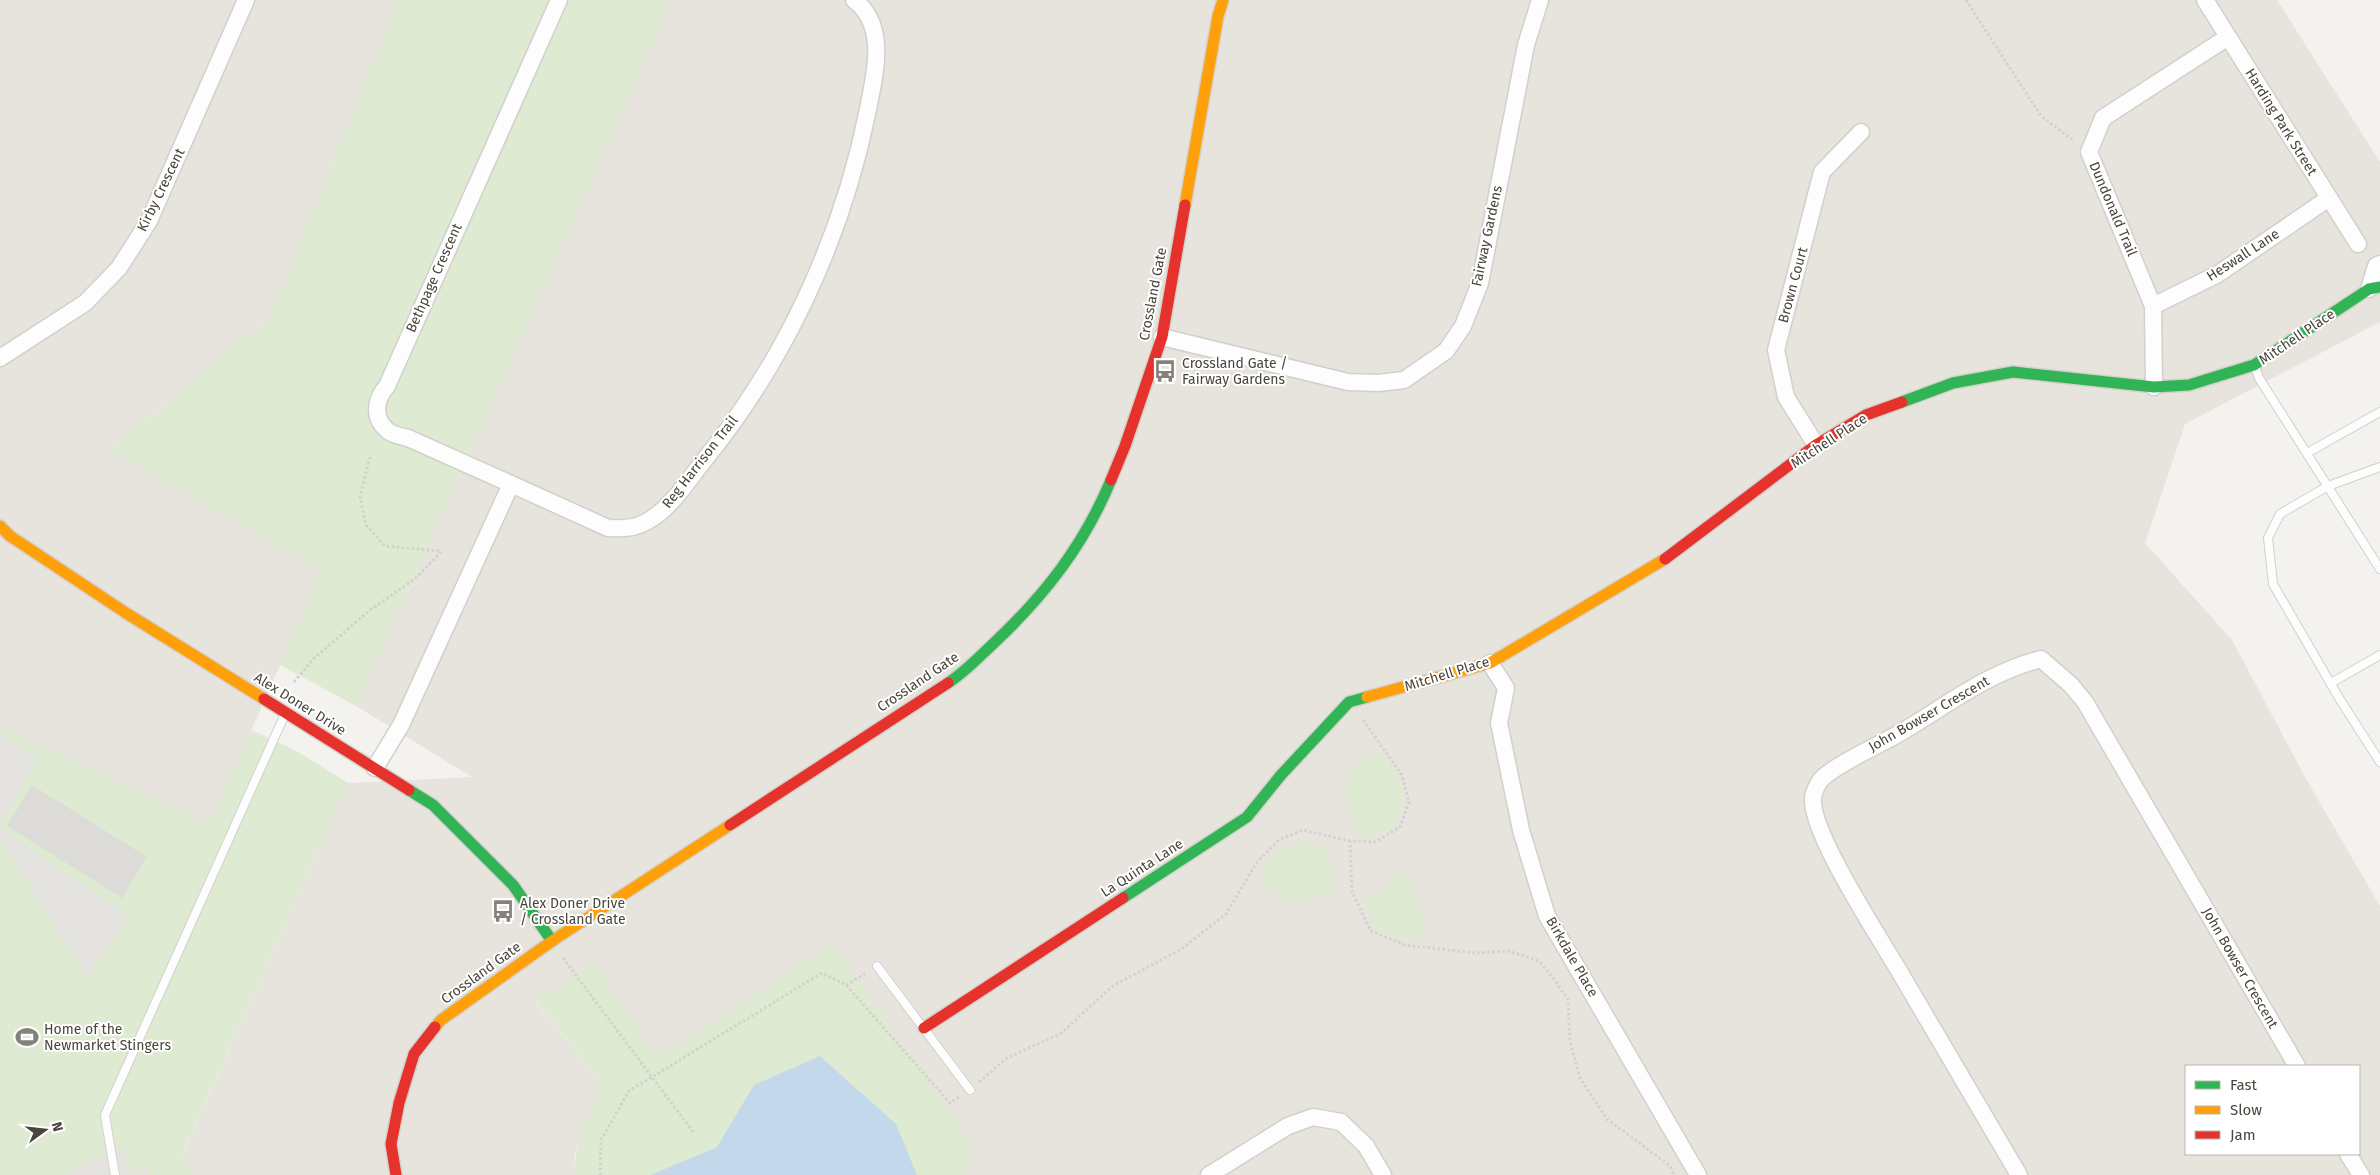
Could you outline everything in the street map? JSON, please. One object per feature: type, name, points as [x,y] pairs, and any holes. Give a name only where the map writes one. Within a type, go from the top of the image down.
[{"type":"street","name":"Kirby Crescent","points":[[0,358],[85,303],[119,268],[149,221],[246,0]]},
{"type":"street","name":"Bethpage Crescent","points":[[511,484],[385,429],[378,418],[377,405],[379,395],[387,386],[559,0]]},
{"type":"street","name":"Reg Harrison Trail","points":[[511,484],[608,528],[637,527],[651,520],[662,511],[719,442],[754,392],[788,333],[832,236],[853,174],[871,92],[876,44],[874,29],[868,16],[854,0]]},
{"type":"street","name":"Crossland Gate","points":[[396,1175],[391,1144],[398,1103],[414,1054],[441,1020],[552,941],[962,674],[1023,616],[1067,563],[1097,513],[1125,446],[1162,337],[1218,16],[1223,0]]},
{"type":"street","name":"Fairway Gardens","points":[[1162,337],[1233,356],[1348,382],[1404,380],[1446,351],[1463,326],[1480,282],[1526,45],[1540,0]]},
{"type":"street","name":"Harding Park Street","points":[[2204,0],[2358,244]]},
{"type":"street","name":"Dundonald Trail","points":[[2154,388],[2153,306],[2089,152],[2103,118],[2228,37]]},
{"type":"street","name":"Brown Court","points":[[1816,445],[1786,397],[1776,350],[1822,172],[1861,132]]},
{"type":"street","name":"Heswall Lane","points":[[2153,306],[2218,274],[2329,198]]},
{"type":"street","name":"Mitchell Place","points":[[1349,702],[1490,663],[1664,560],[1816,445],[1866,415],[1953,383],[2013,372],[2154,388],[2189,385],[2254,365],[2375,288],[2376,266],[2380,264]]},
{"type":"street","points":[[375,768],[401,725],[511,484]]},
{"type":"street","name":"Alex Doner Drive","points":[[0,526],[10,536],[126,613],[433,805],[513,885],[552,941]]},
{"type":"street","name":"John Bowser Crescent","points":[[2019,1175],[1861,906],[1823,837],[1815,818],[1813,797],[1821,780],[1849,761],[1899,733],[1967,689],[2024,663],[2041,659],[2072,685],[2085,702],[2296,1065]]},
{"type":"street","name":"Birkdale Place","points":[[1490,663],[1506,688],[1499,723],[1521,830],[1547,916],[1698,1175]]},
{"type":"street","name":"La Quinta Lane","points":[[924,1028],[1248,817],[1281,775],[1349,702]]},
{"type":"street","points":[[1209,1175],[1288,1126],[1313,1117],[1341,1122],[1366,1146],[1383,1175]]},
{"type":"street","points":[[2349,1155],[2360,1175]]},
{"type":"lane","points":[[2254,365],[2259,378],[2380,569]]},
{"type":"lane","points":[[2307,453],[2380,412]]},
{"type":"lane","points":[[2380,467],[2328,486],[2280,514],[2268,538],[2274,584],[2331,683],[2380,762]]},
{"type":"lane","points":[[2331,683],[2380,655]]},
{"type":"lane","points":[[115,1175],[105,1114],[286,712]]},
{"type":"lane","points":[[877,966],[970,1090]]},
{"type":"path","points":[[1966,0],[2041,116],[2089,152]]},
{"type":"path","points":[[294,682],[313,659],[370,610],[415,578],[442,551],[385,546],[366,524],[360,497],[370,457]]},
{"type":"path","points":[[600,1175],[601,1140],[628,1091],[653,1078],[822,973],[846,985],[950,1103],[970,1090],[1007,1058],[1060,1034],[1114,985],[1180,950],[1226,914],[1258,862],[1279,840],[1303,830],[1350,841],[1374,842],[1400,827],[1409,802],[1402,775],[1389,754],[1349,702]]},
{"type":"path","points":[[1350,841],[1352,892],[1371,931],[1405,945],[1475,954],[1508,951],[1539,961],[1555,980],[1568,1000],[1570,1041],[1580,1078],[1607,1119],[1670,1166],[1674,1175]]},
{"type":"path","points":[[552,941],[693,1132]]},
{"type":"path","points":[[846,985],[877,966]]},
{"type":"shaded area","points":[[0,0],[398,0],[271,316],[110,450],[322,571],[209,825],[0,726]]},
{"type":"shaded area","points":[[672,0],[2277,0],[2380,162],[2380,322],[2185,424],[2145,543],[2232,640],[2305,777],[2380,906],[2380,1175],[966,1175],[974,1148],[743,1005],[656,1056],[592,964],[536,1003],[602,1082],[602,1095],[587,1117],[575,1154],[574,1175],[192,1175],[181,1158],[348,783],[472,777],[356,706]]},
{"type":"shaded area","points":[[0,734],[37,761],[0,825]]},
{"type":"shaded area","points":[[0,829],[129,916],[87,979],[0,837]]},
{"type":"shaded area","points":[[120,1148],[134,1173],[146,1166],[149,1175],[65,1175]]},
{"type":"green space","points":[[398,0],[672,0],[356,706],[280,665],[322,571],[110,450],[271,316]]},
{"type":"green space","points":[[0,726],[209,824],[251,730],[293,749],[348,783],[181,1157],[192,1175],[0,1175]]},
{"type":"green space","points":[[1380,751],[1398,773],[1404,794],[1403,804],[1396,821],[1389,828],[1370,839],[1356,830],[1348,812],[1345,788],[1354,766]]},
{"type":"green space","points":[[1308,841],[1325,848],[1334,888],[1314,898],[1298,902],[1281,898],[1262,886],[1264,868],[1273,856],[1289,846]]},
{"type":"green space","points":[[1401,868],[1414,887],[1420,902],[1422,919],[1420,942],[1399,938],[1383,930],[1372,918],[1364,898],[1391,883]]},
{"type":"green space","points":[[832,942],[974,1148],[966,1175],[574,1175],[576,1153],[582,1131],[587,1117],[599,1097],[602,1082],[536,1002],[592,963],[656,1056],[743,1005]]},
{"type":"water","points":[[820,1056],[896,1124],[917,1175],[651,1175],[717,1147],[754,1085]]},
{"type":"building","points":[[32,785],[147,857],[122,898],[7,826]]},
{"type":"traffic: fast","points":[[1902,402],[1953,383],[2013,372],[2154,387],[2189,385],[2254,365],[2369,289],[2380,287]]},
{"type":"traffic: fast","points":[[948,683],[966,669],[1013,625],[1062,568],[1088,526],[1111,480]]},
{"type":"traffic: fast","points":[[1123,898],[1247,817],[1281,775],[1349,702],[1367,697]]},
{"type":"traffic: fast","points":[[409,790],[433,805],[513,885],[552,941]]},
{"type":"traffic: slow","points":[[1185,205],[1218,16],[1223,0]]},
{"type":"traffic: slow","points":[[0,526],[10,536],[126,613],[264,699]]},
{"type":"traffic: slow","points":[[1367,697],[1490,663],[1665,559]]},
{"type":"traffic: slow","points":[[435,1027],[441,1020],[552,941],[730,825]]},
{"type":"traffic: jam","points":[[1111,480],[1125,446],[1162,337],[1185,205]]},
{"type":"traffic: jam","points":[[1665,559],[1816,445],[1866,415],[1902,402]]},
{"type":"traffic: jam","points":[[730,825],[948,683]]},
{"type":"traffic: jam","points":[[264,699],[409,790]]},
{"type":"traffic: jam","points":[[924,1028],[1123,898]]},
{"type":"traffic: jam","points":[[396,1175],[391,1144],[399,1103],[414,1054],[435,1027]]},
{"type":"place","name":"Crossland Gate / Fairway Gardens","points":[[1165,371]]},
{"type":"place","name":"Alex Doner Drive / Crossland Gate","points":[[503,911]]},
{"type":"place","name":"Home of the Newmarket Stingers","points":[[27,1037]]}]
